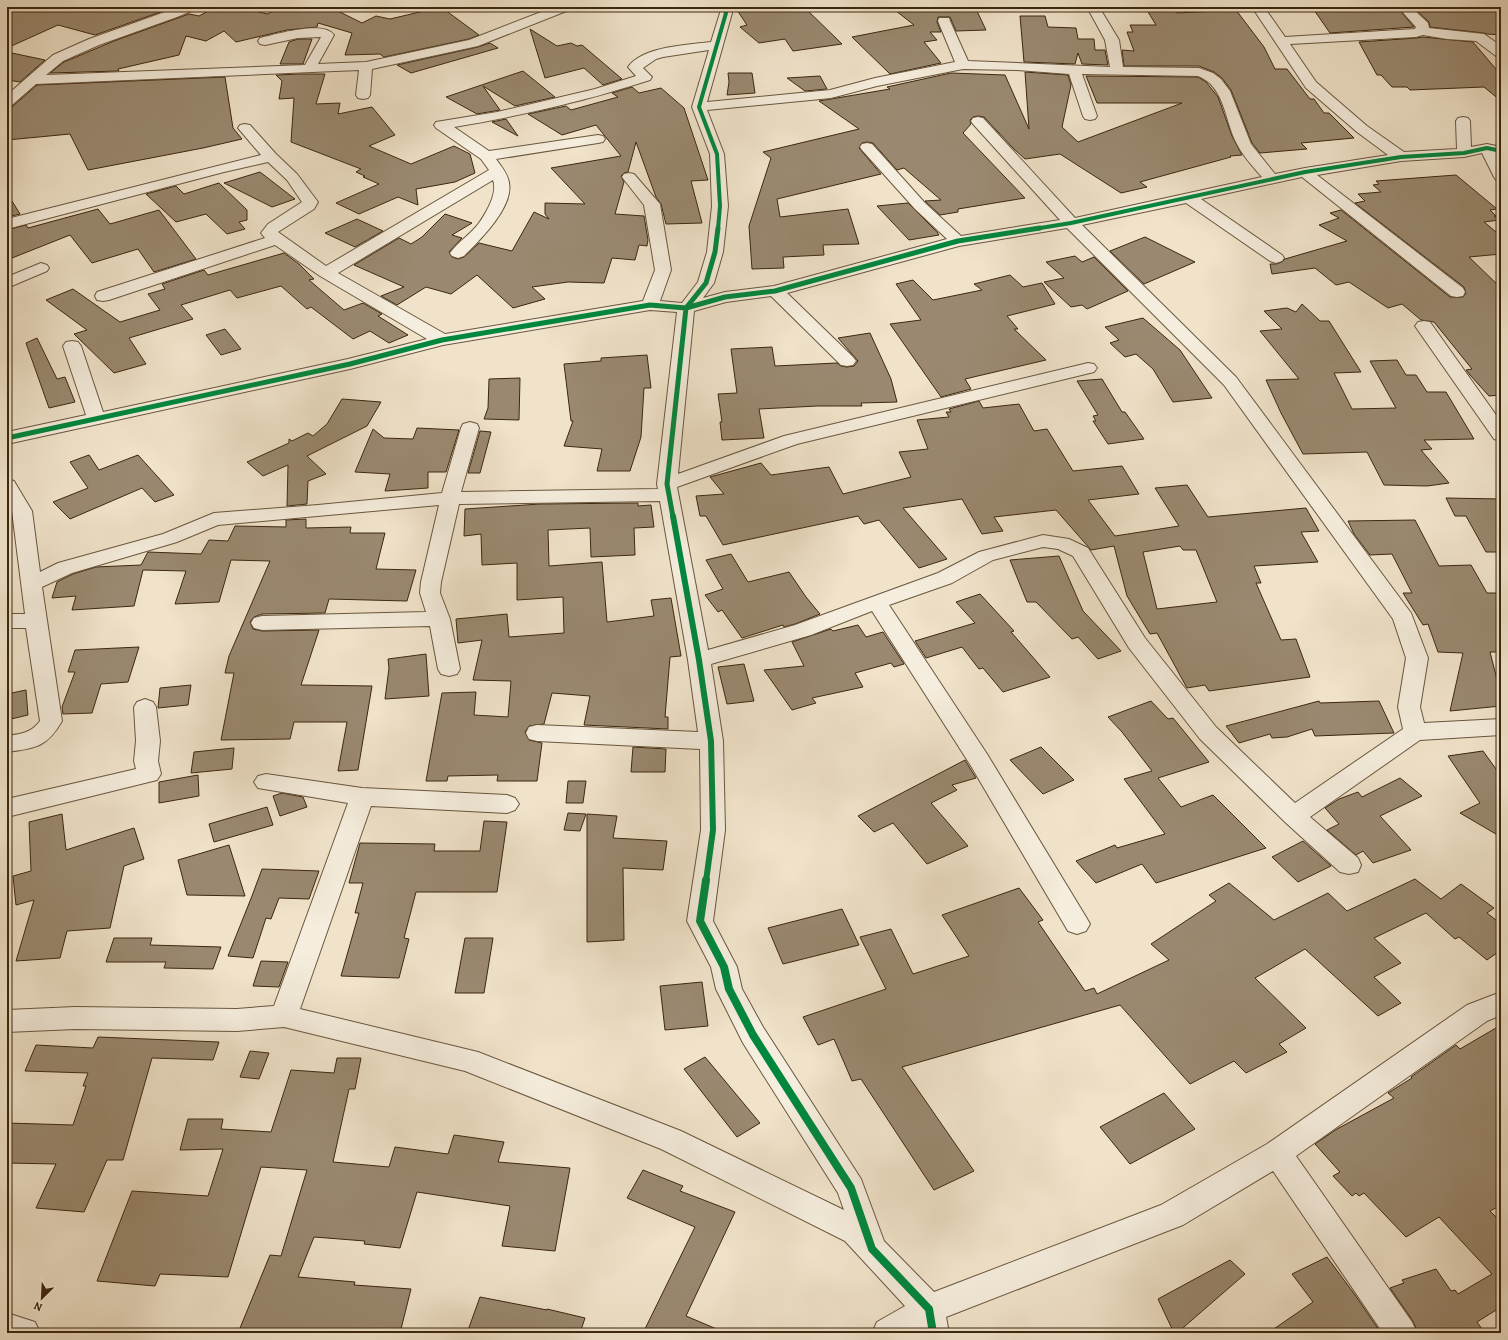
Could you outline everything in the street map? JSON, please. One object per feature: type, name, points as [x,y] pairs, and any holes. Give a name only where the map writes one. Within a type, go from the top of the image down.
[{"type":"street","points":[[7,102],[58,58],[94,42],[190,7]]},
{"type":"street","points":[[33,80],[310,67],[366,66],[473,42],[565,7]]},
{"type":"street","points":[[724,7],[726,13],[699,107],[717,154],[720,206],[715,252],[706,283],[686,308],[668,489],[699,660],[711,741],[712,830],[700,921],[724,967],[729,989],[753,1035],[851,1188],[872,1249]]},
{"type":"street","points":[[1093,7],[1112,40],[1117,70]]},
{"type":"street","points":[[1258,7],[1311,85],[1362,129],[1401,157]]},
{"type":"street","points":[[1404,7],[1423,26],[1422,31]]},
{"type":"street","points":[[944,22],[963,66]]},
{"type":"street","points":[[265,41],[316,31],[324,32],[328,35],[310,67]]},
{"type":"street","points":[[1281,41],[1416,33],[1422,31],[1447,35],[1479,37],[1501,53]]},
{"type":"street","points":[[458,253],[485,226],[501,196],[502,184],[497,171],[486,156],[441,125],[497,116],[600,92],[645,77],[635,67],[651,56],[717,45]]},
{"type":"street","points":[[363,94],[366,66]]},
{"type":"street","points":[[699,107],[831,94],[875,82],[963,66],[1017,66],[1074,70],[1205,72],[1211,76],[1225,95],[1245,145],[1271,178]]},
{"type":"street","points":[[1074,70],[1090,116]]},
{"type":"street","points":[[978,121],[1071,223],[1230,381],[1403,618],[1416,658],[1410,707],[1415,732]]},
{"type":"street","points":[[1463,121],[1464,153]]},
{"type":"street","points":[[244,128],[292,177],[310,202],[309,206],[274,228],[269,233],[326,273],[442,340]]},
{"type":"street","points":[[486,156],[598,139]]},
{"type":"street","points":[[867,147],[920,206],[958,242]]},
{"type":"street","points":[[7,438],[350,364],[442,340],[650,305],[686,308],[725,297],[775,291],[958,242],[1071,223],[1189,198],[1271,178],[1305,172],[1401,157],[1464,153],[1494,149],[1501,177]]},
{"type":"street","points":[[7,224],[208,171],[271,157]]},
{"type":"street","points":[[326,273],[497,171]]},
{"type":"street","points":[[1305,172],[1457,292]]},
{"type":"street","points":[[629,177],[652,204],[663,270],[650,305]]},
{"type":"street","points":[[1189,198],[1276,258]]},
{"type":"street","points":[[103,296],[277,239]]},
{"type":"street","points":[[7,283],[41,268]]},
{"type":"street","points":[[775,291],[847,361]]},
{"type":"street","points":[[1424,326],[1501,435]]},
{"type":"street","points":[[72,346],[96,419]]},
{"type":"street","points":[[31,584],[65,568],[170,538],[214,519],[318,511],[450,498],[668,489],[792,440],[1088,368]]},
{"type":"street","points":[[449,669],[439,620],[430,593],[431,582],[450,498],[470,428]]},
{"type":"street","points":[[7,485],[22,512],[51,721],[45,732],[33,740],[7,744]]},
{"type":"street","points":[[699,660],[803,630],[945,578],[986,556],[1043,541],[1062,543],[1081,552],[1137,643],[1208,733],[1294,816],[1349,865]]},
{"type":"street","points":[[876,602],[980,760],[1077,924]]},
{"type":"street","points":[[262,624],[439,620]]},
{"type":"street","points":[[7,621],[36,621]]},
{"type":"street","points":[[7,808],[149,774],[146,761],[148,741],[145,707]]},
{"type":"street","points":[[1294,816],[1415,732],[1501,727]]},
{"type":"street","points":[[537,733],[711,741]]},
{"type":"street","points":[[266,782],[362,797],[507,804]]},
{"type":"street","points":[[284,1016],[362,797]]},
{"type":"street","points":[[888,1333],[931,1321],[1172,1215],[1277,1152],[1477,1013],[1501,1003]]},
{"type":"street","points":[[7,1020],[75,1018],[237,1020],[284,1016],[468,1060],[671,1140],[856,1231],[931,1321]]},
{"type":"street","points":[[1277,1152],[1401,1333]]},
{"type":"street","points":[[7,1328],[24,1333]]},
{"type":"building","points":[[17,7],[159,7],[169,9],[95,35],[58,25],[7,48],[7,12]]},
{"type":"building","points":[[216,7],[236,7],[268,14],[279,7],[330,7],[362,23],[376,16],[390,19],[441,7],[479,35],[469,39],[384,57],[380,54],[345,55],[352,33],[318,23],[317,27],[287,30],[236,42],[224,31],[206,41],[186,36],[179,55],[118,69],[119,71],[50,73],[64,62],[114,41],[189,14],[199,16]]},
{"type":"building","points":[[769,7],[804,7],[842,44],[793,51],[785,39],[759,43],[740,27],[747,25],[737,10]]},
{"type":"building","points":[[891,7],[975,7],[986,30],[956,31],[950,17],[938,17],[937,22],[941,32],[930,32],[937,40],[924,42],[941,63],[890,74],[852,37],[914,25]]},
{"type":"building","points":[[1145,7],[1173,7],[1177,13],[1236,10],[1264,47],[1275,69],[1287,69],[1310,99],[1314,99],[1324,113],[1329,113],[1354,138],[1301,143],[1307,149],[1260,153],[1252,143],[1231,90],[1222,78],[1214,72],[1199,66],[1124,66],[1122,50],[1134,51],[1127,32],[1133,32],[1130,25],[1156,25]]},
{"type":"building","points":[[1312,7],[1397,7],[1414,27],[1330,33]]},
{"type":"building","points":[[1413,7],[1501,7],[1501,35],[1430,27],[1429,22]]},
{"type":"building","points":[[1020,16],[1045,16],[1048,27],[1076,28],[1078,39],[1094,39],[1095,50],[1105,50],[1108,65],[1082,64],[1078,53],[1075,64],[1024,62]]},
{"type":"building","points":[[530,29],[557,46],[571,43],[577,46],[582,45],[622,79],[603,85],[584,68],[545,78]]},
{"type":"building","points":[[1423,37],[1473,42],[1501,75],[1501,101],[1484,87],[1410,90],[1407,87],[1392,87],[1381,75],[1377,75],[1359,42]]},
{"type":"building","points":[[298,39],[312,39],[303,64],[280,64],[289,42]]},
{"type":"building","points":[[490,43],[498,48],[411,73],[397,65],[478,47]]},
{"type":"building","points":[[7,52],[45,60],[20,82],[7,80]]},
{"type":"building","points":[[523,71],[555,97],[515,106],[483,86],[500,110],[477,114],[446,97]]},
{"type":"building","points":[[1025,72],[1068,75],[1071,85],[1062,127],[1078,142],[1182,103],[1097,103],[1086,76],[1198,77],[1206,82],[1218,97],[1232,136],[1242,155],[1230,156],[1231,157],[1140,182],[1147,187],[1121,193],[1060,154],[1025,159],[984,117],[973,117],[970,120],[971,124],[963,133],[1025,198],[958,209],[958,212],[940,215],[925,201],[941,200],[904,168],[897,170],[873,143],[862,143],[859,148],[881,174],[777,199],[780,217],[848,209],[859,244],[823,245],[824,255],[783,257],[784,268],[752,269],[749,226],[771,158],[763,152],[859,129],[819,101],[890,89],[887,87],[951,73],[1005,75],[1029,129]]},
{"type":"building","points":[[728,73],[752,73],[755,93],[727,95],[729,82]]},
{"type":"building","points":[[325,74],[316,104],[340,103],[338,114],[372,107],[395,135],[369,146],[411,164],[454,146],[470,154],[475,173],[455,182],[416,189],[418,205],[398,197],[359,214],[336,203],[379,184],[356,172],[361,169],[291,142],[294,98],[279,99],[282,81],[276,75]]},
{"type":"building","points":[[820,76],[827,89],[805,91],[787,78]]},
{"type":"building","points":[[225,77],[233,128],[242,139],[88,170],[70,134],[7,140],[7,113],[37,85]]},
{"type":"building","points":[[632,87],[639,93],[661,88],[684,108],[708,180],[691,181],[702,223],[666,224],[661,204],[656,197],[636,142],[628,172],[621,176],[624,182],[615,214],[644,216],[648,240],[647,246],[639,245],[635,260],[612,258],[604,283],[568,282],[532,287],[545,299],[513,308],[477,275],[451,294],[426,287],[397,305],[381,296],[404,287],[354,265],[399,238],[411,244],[422,237],[445,214],[472,223],[452,235],[462,238],[449,252],[452,257],[458,259],[464,257],[479,243],[512,251],[534,212],[549,219],[545,214],[545,203],[585,204],[551,168],[621,156],[596,125],[562,135],[528,114],[566,106],[571,110],[618,97],[612,93]]},
{"type":"building","points":[[506,119],[518,136],[492,122]]},
{"type":"building","points":[[260,172],[295,199],[272,207],[224,183]]},
{"type":"building","points":[[1456,175],[1497,209],[1490,210],[1499,220],[1484,222],[1501,236],[1501,254],[1469,257],[1501,288],[1501,395],[1489,396],[1466,370],[1472,369],[1434,322],[1421,320],[1402,304],[1388,308],[1349,282],[1336,285],[1315,268],[1272,274],[1270,264],[1276,264],[1285,259],[1347,241],[1319,225],[1339,218],[1330,213],[1341,210],[1450,297],[1463,297],[1466,293],[1464,287],[1355,203],[1365,201],[1358,194],[1381,192],[1373,185],[1379,184],[1376,181]]},
{"type":"building","points":[[219,183],[247,210],[247,220],[239,222],[245,229],[227,234],[206,214],[176,222],[146,194],[176,186],[184,194]]},
{"type":"building","points":[[7,193],[20,214],[7,217]]},
{"type":"building","points":[[908,203],[939,235],[909,240],[877,206]]},
{"type":"building","points":[[98,209],[110,224],[159,210],[196,259],[154,272],[138,249],[92,263],[70,235],[7,260],[7,230],[26,225],[28,228]]},
{"type":"building","points":[[357,219],[383,231],[355,247],[325,233]]},
{"type":"building","points":[[1145,237],[1195,262],[1144,284],[1110,251]]},
{"type":"building","points":[[284,253],[299,264],[314,279],[309,280],[344,310],[363,303],[382,314],[378,316],[408,335],[389,343],[370,331],[353,339],[311,307],[307,309],[281,286],[237,298],[230,290],[181,305],[193,319],[129,338],[146,364],[114,373],[74,334],[87,330],[46,300],[73,289],[120,322],[160,310],[148,294],[165,289],[162,284],[204,270],[208,275]]},
{"type":"building","points":[[1075,256],[1082,262],[1094,257],[1128,291],[1087,309],[1082,305],[1071,307],[1044,282],[1064,278],[1046,262]]},
{"type":"building","points":[[1010,275],[1023,287],[1042,283],[1055,304],[1007,316],[1018,329],[1014,329],[1046,360],[965,379],[971,389],[941,397],[890,324],[921,320],[896,284],[913,280],[933,300],[982,290],[974,284]]},
{"type":"building","points":[[1302,304],[1320,321],[1329,321],[1361,372],[1334,373],[1352,409],[1396,408],[1370,361],[1397,360],[1406,375],[1416,375],[1427,392],[1446,392],[1474,439],[1424,440],[1432,449],[1421,450],[1449,483],[1427,486],[1384,485],[1367,452],[1303,454],[1281,413],[1266,380],[1299,379],[1260,331],[1282,329],[1264,311],[1287,308],[1296,312]]},
{"type":"building","points":[[1143,318],[1180,350],[1212,398],[1173,402],[1153,369],[1136,354],[1125,357],[1110,343],[1119,340],[1105,327]]},
{"type":"building","points":[[225,329],[241,349],[221,355],[206,335]]},
{"type":"building","points":[[870,333],[891,379],[897,402],[861,403],[862,406],[817,406],[759,409],[764,438],[722,440],[720,422],[722,422],[718,394],[737,393],[731,349],[772,347],[775,366],[837,363],[841,366],[847,367],[854,366],[858,361],[838,338]]},
{"type":"building","points":[[37,338],[57,379],[65,377],[75,402],[49,408],[26,343]]},
{"type":"building","points":[[647,355],[651,388],[644,388],[641,437],[630,471],[597,471],[602,449],[564,446],[573,421],[571,421],[564,364],[601,361],[601,358]]},
{"type":"building","points":[[520,378],[519,420],[484,419],[488,408],[489,379]]},
{"type":"building","points":[[1102,379],[1122,412],[1125,412],[1144,439],[1108,444],[1093,421],[1096,421],[1093,416],[1098,415],[1077,381]]},
{"type":"building","points":[[342,399],[381,402],[367,426],[307,456],[326,474],[308,481],[307,504],[287,506],[288,465],[263,476],[247,462],[289,443],[289,439],[292,441],[308,433],[313,436],[327,424]]},
{"type":"building","points":[[979,401],[983,408],[1019,404],[1034,431],[1047,429],[1073,471],[1122,466],[1139,494],[1088,500],[1115,536],[1179,526],[1155,488],[1187,485],[1208,517],[1306,508],[1319,531],[1301,532],[1318,562],[1254,566],[1261,583],[1256,583],[1281,640],[1296,639],[1310,677],[1209,691],[1205,685],[1187,688],[1157,633],[1150,634],[1127,596],[1114,546],[1091,550],[1056,510],[994,517],[1003,531],[982,534],[962,499],[903,508],[947,559],[919,568],[879,520],[864,524],[858,516],[723,545],[706,516],[700,516],[696,496],[724,494],[710,477],[761,463],[771,475],[829,467],[843,494],[911,477],[899,452],[928,449],[917,420],[949,417],[946,412],[951,412],[949,409]],"holes":[[[1180,546],[1183,550],[1196,550],[1217,602],[1157,609],[1143,552]]]},
{"type":"building","points":[[417,428],[459,430],[446,472],[428,472],[428,488],[385,491],[390,474],[355,472],[373,429],[384,438],[413,439]]},
{"type":"building","points":[[480,431],[491,432],[480,473],[468,473]]},
{"type":"building","points":[[89,455],[99,470],[138,455],[174,495],[155,502],[142,488],[70,519],[53,502],[88,488],[70,462]]},
{"type":"building","points":[[1446,498],[1501,499],[1501,552],[1486,552],[1466,516],[1455,516]]},
{"type":"building","points":[[638,503],[638,506],[651,505],[654,527],[634,528],[635,555],[591,557],[590,528],[548,530],[549,566],[602,562],[607,622],[654,616],[651,600],[671,598],[681,656],[670,657],[665,717],[668,717],[668,729],[584,725],[590,696],[552,693],[544,724],[529,726],[525,732],[529,740],[542,743],[537,781],[497,781],[498,775],[448,776],[447,781],[426,781],[442,693],[476,692],[474,715],[508,717],[511,681],[473,680],[482,640],[458,643],[456,619],[507,614],[509,637],[564,633],[563,597],[517,600],[517,563],[482,565],[481,534],[464,536],[465,509],[540,504]]},
{"type":"building","points":[[306,519],[306,528],[351,527],[350,533],[385,533],[376,569],[416,570],[407,601],[329,599],[325,613],[262,614],[254,617],[250,622],[253,629],[262,631],[319,630],[301,685],[372,686],[358,770],[338,771],[347,722],[294,722],[290,739],[221,740],[234,673],[225,673],[229,656],[270,561],[231,560],[219,602],[175,604],[186,571],[143,570],[134,606],[72,610],[76,596],[52,598],[57,582],[73,574],[96,567],[141,565],[148,552],[201,554],[209,540],[228,541],[235,526],[286,527],[286,520]]},
{"type":"building","points":[[1415,520],[1439,566],[1471,565],[1487,593],[1501,593],[1501,652],[1490,652],[1501,695],[1501,706],[1450,711],[1463,653],[1438,652],[1428,624],[1423,625],[1403,593],[1412,593],[1392,554],[1370,555],[1354,534],[1348,521]]},
{"type":"building","points":[[731,554],[748,582],[789,572],[820,614],[795,624],[784,627],[783,625],[742,638],[722,610],[718,612],[705,595],[723,589],[706,560]]},
{"type":"building","points":[[1059,556],[1083,611],[1121,651],[1098,659],[1078,637],[1072,639],[1036,602],[1027,602],[1010,560]]},
{"type":"building","points":[[980,594],[1014,631],[1011,632],[1050,677],[1003,692],[983,668],[979,669],[962,647],[926,658],[915,641],[975,623],[956,602]]},
{"type":"building","points":[[858,625],[866,637],[883,632],[904,664],[894,667],[891,663],[855,673],[863,687],[812,698],[816,703],[792,710],[764,670],[804,666],[792,642],[831,629],[833,631]]},
{"type":"building","points":[[139,647],[128,682],[101,684],[92,713],[63,714],[62,707],[75,672],[68,672],[75,650]]},
{"type":"building","points":[[426,654],[429,696],[385,699],[389,668],[388,659]]},
{"type":"building","points":[[744,664],[754,701],[727,704],[718,667]]},
{"type":"building","points":[[191,685],[188,705],[158,708],[160,688]]},
{"type":"building","points":[[26,690],[28,715],[7,720],[7,694]]},
{"type":"building","points":[[1151,701],[1168,719],[1173,718],[1209,762],[1158,778],[1181,807],[1213,795],[1266,848],[1156,883],[1142,864],[1096,883],[1076,861],[1115,845],[1117,848],[1165,834],[1124,779],[1152,771],[1122,732],[1108,717]]},
{"type":"building","points":[[1319,701],[1320,703],[1379,701],[1394,733],[1315,736],[1312,729],[1287,737],[1272,738],[1270,734],[1239,743],[1226,726]]},
{"type":"building","points":[[633,747],[666,749],[665,772],[631,772]]},
{"type":"building","points":[[1041,747],[1074,780],[1043,794],[1010,760]]},
{"type":"building","points":[[234,748],[232,769],[191,773],[194,752]]},
{"type":"building","points":[[1483,751],[1501,776],[1501,837],[1460,813],[1480,803],[1448,756]]},
{"type":"building","points":[[965,760],[976,778],[952,785],[957,790],[931,803],[968,846],[927,864],[893,823],[874,832],[858,816]]},
{"type":"building","points":[[198,775],[199,796],[159,803],[159,782]]},
{"type":"building","points":[[1400,778],[1422,796],[1380,816],[1411,850],[1373,863],[1363,851],[1356,855],[1327,830],[1339,824],[1325,808],[1339,799],[1358,792],[1362,797]]},
{"type":"building","points":[[568,781],[586,781],[583,803],[566,803]]},
{"type":"building","points":[[282,793],[303,797],[307,807],[280,816],[273,796]]},
{"type":"building","points":[[267,807],[273,825],[214,842],[209,824]]},
{"type":"building","points":[[568,813],[586,814],[580,831],[564,830]]},
{"type":"building","points":[[62,814],[66,850],[134,828],[144,859],[124,866],[110,928],[67,931],[60,958],[16,961],[34,900],[16,905],[13,876],[31,871],[29,822]]},
{"type":"building","points":[[587,814],[617,816],[613,838],[667,841],[663,870],[623,868],[624,940],[587,942]]},
{"type":"building","points":[[484,821],[507,822],[497,892],[416,892],[404,938],[409,939],[399,978],[341,976],[359,913],[355,913],[363,883],[349,883],[360,843],[435,844],[434,851],[480,851]]},
{"type":"building","points":[[1303,841],[1331,866],[1298,882],[1272,857]]},
{"type":"building","points":[[229,845],[245,896],[187,895],[178,860]]},
{"type":"building","points":[[262,869],[319,871],[309,899],[279,898],[271,919],[266,918],[253,958],[228,956],[252,896]]},
{"type":"building","points":[[1415,879],[1441,899],[1461,884],[1494,908],[1487,913],[1501,924],[1501,950],[1487,960],[1459,937],[1455,939],[1426,913],[1374,938],[1401,963],[1374,977],[1401,1003],[1378,1016],[1305,949],[1255,978],[1306,1028],[1279,1044],[1287,1052],[1246,1073],[1234,1061],[1190,1084],[1120,1005],[902,1067],[974,1171],[934,1190],[861,1079],[852,1081],[834,1039],[818,1045],[803,1017],[886,989],[860,937],[891,929],[913,974],[969,956],[942,915],[1019,888],[1043,920],[1038,922],[1085,991],[1094,988],[1097,994],[1169,960],[1151,944],[1216,901],[1209,895],[1229,883],[1274,920],[1328,893],[1347,911]]},
{"type":"building","points":[[842,909],[859,945],[783,964],[768,928]]},
{"type":"building","points":[[114,938],[152,938],[150,945],[221,947],[213,969],[164,968],[166,962],[106,962]]},
{"type":"building","points":[[465,938],[493,938],[484,993],[455,993]]},
{"type":"building","points":[[261,961],[288,962],[279,987],[253,986]]},
{"type":"building","points":[[702,982],[708,1026],[665,1030],[660,986]]},
{"type":"building","points":[[1501,1025],[1501,1205],[1490,1211],[1501,1222],[1501,1307],[1477,1322],[1485,1333],[1418,1333],[1413,1321],[1390,1288],[1404,1283],[1402,1280],[1436,1269],[1451,1291],[1455,1290],[1458,1294],[1492,1274],[1439,1217],[1406,1237],[1364,1193],[1359,1196],[1356,1193],[1352,1196],[1333,1176],[1340,1172],[1315,1144],[1337,1129],[1394,1098],[1388,1093],[1412,1078],[1411,1077],[1456,1045],[1460,1049]]},
{"type":"building","points":[[98,1037],[219,1042],[213,1060],[152,1058],[123,1160],[107,1160],[84,1212],[36,1208],[56,1164],[7,1163],[7,1123],[73,1125],[86,1086],[83,1086],[88,1073],[25,1071],[36,1045],[93,1048]]},
{"type":"building","points":[[250,1051],[269,1053],[259,1079],[240,1077]]},
{"type":"building","points":[[705,1057],[760,1123],[737,1137],[684,1069]]},
{"type":"building","points":[[337,1058],[361,1058],[355,1089],[349,1089],[333,1162],[389,1167],[395,1147],[448,1154],[454,1135],[504,1142],[498,1162],[570,1168],[555,1251],[502,1246],[510,1206],[417,1192],[400,1248],[364,1244],[365,1241],[314,1237],[298,1277],[355,1282],[354,1285],[411,1289],[400,1333],[238,1333],[270,1255],[281,1256],[307,1170],[261,1167],[228,1277],[160,1274],[155,1286],[97,1281],[132,1191],[208,1196],[223,1149],[180,1150],[188,1119],[223,1119],[221,1129],[271,1132],[291,1070],[334,1073]]},
{"type":"building","points":[[1164,1093],[1195,1129],[1130,1164],[1100,1127]]},
{"type":"building","points":[[643,1170],[683,1186],[680,1191],[735,1212],[686,1316],[726,1333],[643,1333],[695,1227],[627,1198]]},
{"type":"building","points":[[1327,1257],[1381,1333],[1268,1333],[1313,1302],[1292,1274]]},
{"type":"building","points":[[1230,1260],[1245,1274],[1177,1333],[1174,1333],[1158,1299]]},
{"type":"building","points":[[480,1297],[547,1309],[585,1318],[580,1333],[467,1333]]},
{"type":"cycle path","points":[[724,7],[726,13],[699,107],[717,154],[720,206],[715,252],[706,283],[686,308],[667,484],[699,660],[711,741],[713,830],[700,921],[724,967],[729,989],[753,1035],[851,1188],[872,1249],[929,1309],[933,1333]]},
{"type":"cycle path","points":[[7,438],[350,364],[442,340],[650,305],[686,308],[725,297],[775,291],[958,241],[1071,223],[1305,172],[1401,157],[1464,153],[1487,148],[1501,151]]}]
